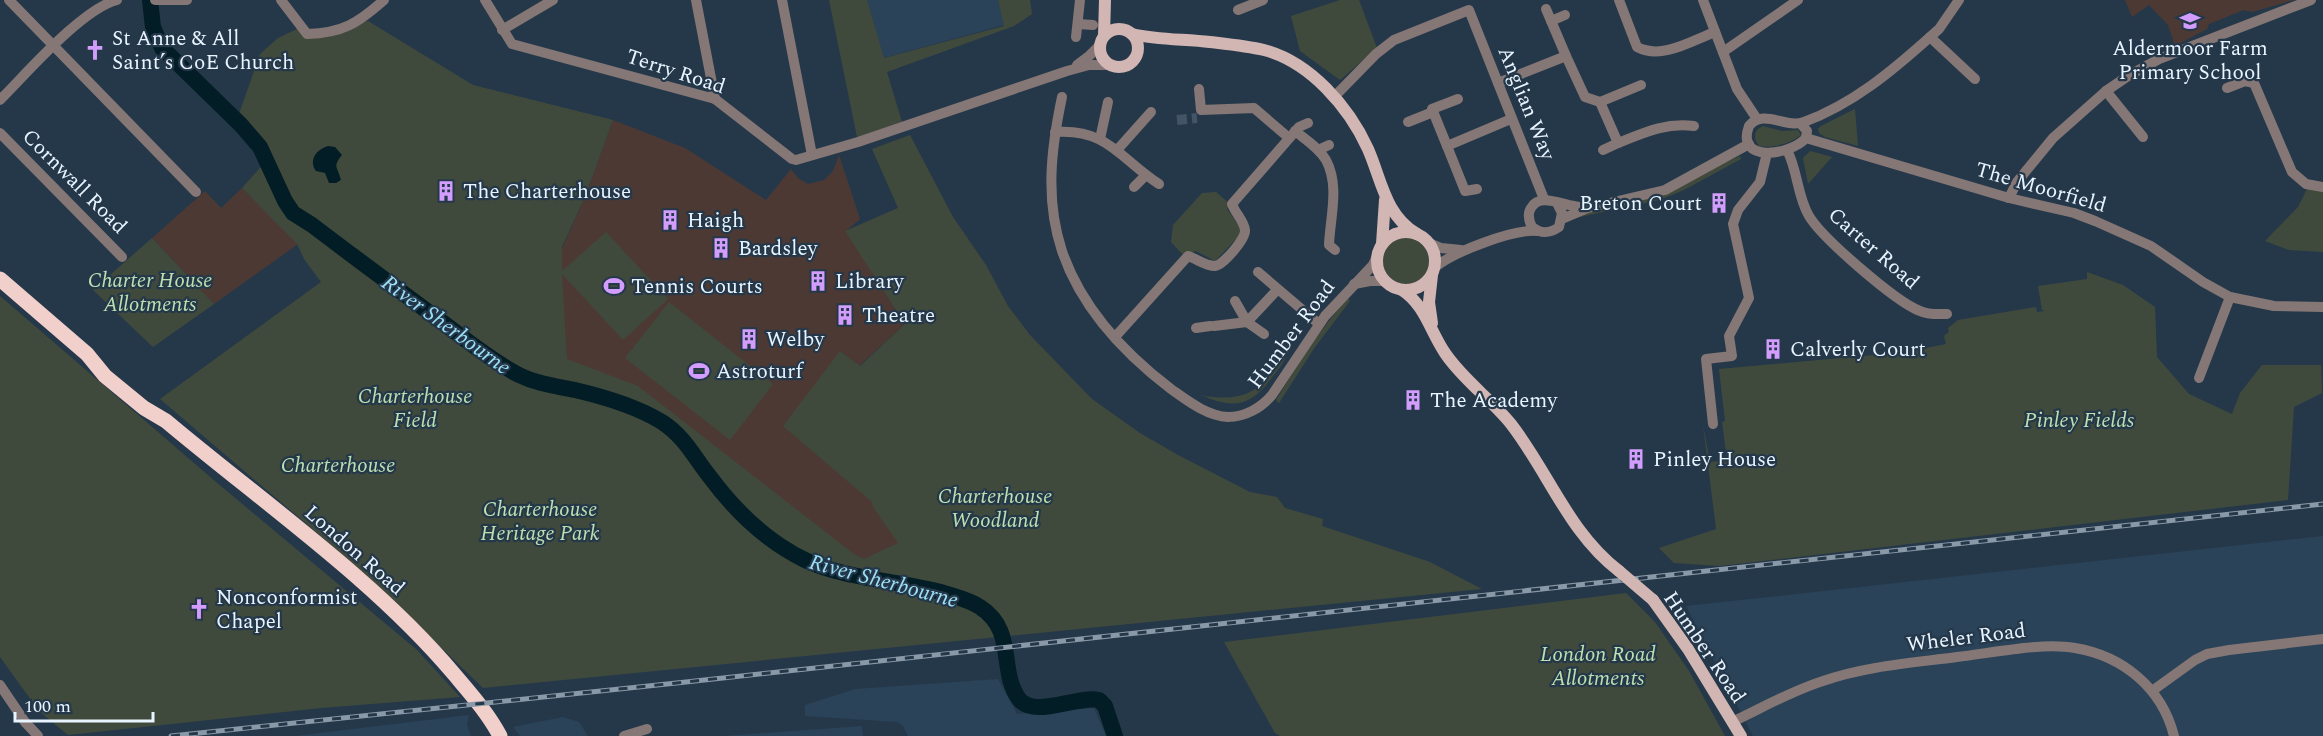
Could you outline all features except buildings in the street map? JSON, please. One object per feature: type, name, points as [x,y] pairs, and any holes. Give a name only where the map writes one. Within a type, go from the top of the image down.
[{"type":"highway","name":"London Road","points":[[0,279],[87,354],[123,376],[151,401],[166,421],[355,577],[426,641],[470,693],[500,734]]},
{"type":"main road","points":[[1107,0],[1115,19],[1138,42],[1138,54]]},
{"type":"main road","points":[[1107,0],[1101,55],[1109,65],[1119,68],[1128,66],[1138,54],[1154,45],[1175,40]]},
{"type":"main road","points":[[1102,41],[1113,30],[1128,31],[1175,40],[1211,42],[1264,50],[1294,64],[1334,97],[1349,115],[1363,140],[1384,194],[1398,219],[1422,238],[1435,255],[1433,271],[1426,282],[1418,288],[1401,290],[1392,287],[1384,281],[1377,269],[1376,258],[1382,244],[1384,194]]},
{"type":"main road","points":[[1382,244],[1392,235],[1402,232],[1422,238]]},
{"type":"main road","name":"Humber Road","points":[[1433,271],[1429,302],[1434,331]]},
{"type":"main road","name":"Humber Road","points":[[1401,290],[1413,298],[1444,352],[1461,374],[1509,422],[1525,443],[1584,538],[1606,561],[1653,600],[1688,649],[1741,736]]},
{"type":"street","points":[[9,0],[196,192]]},
{"type":"street","points":[[0,100],[88,14],[108,2],[117,0]]},
{"type":"street","points":[[154,0],[187,0]]},
{"type":"street","points":[[281,0],[307,34],[313,34],[334,32],[349,27],[364,19],[384,0]]},
{"type":"street","name":"Terry Road","points":[[485,0],[502,30],[515,45],[715,99],[796,160],[1067,71],[1089,65],[1109,65]]},
{"type":"street","points":[[502,30],[553,0]]},
{"type":"street","points":[[696,0],[715,99]]},
{"type":"street","points":[[782,0],[812,155]]},
{"type":"street","points":[[1076,37],[1080,0]]},
{"type":"street","points":[[1237,8],[1263,0]]},
{"type":"street","points":[[1620,0],[1637,47],[1643,50],[1660,53],[1715,32]]},
{"type":"street","points":[[1703,0],[1737,89],[1757,119]]},
{"type":"street","points":[[1723,52],[1798,0]]},
{"type":"street","points":[[1801,124],[1807,131],[1806,138],[1800,145],[1787,150],[1758,152],[1749,144],[1747,132],[1749,126],[1757,119],[1764,117],[1782,123],[1801,124],[1858,95],[1930,38],[1959,0]]},
{"type":"street","points":[[2009,198],[2017,182],[2053,138],[2106,91],[2158,59],[2311,0]]},
{"type":"street","points":[[1334,97],[1376,54],[1394,40],[1467,5]]},
{"type":"street","name":"Anglian Way","points":[[1467,5],[1544,199]]},
{"type":"street","points":[[1546,9],[1585,97],[1600,102],[1641,85]]},
{"type":"street","points":[[1551,21],[1565,15]]},
{"type":"street","points":[[1078,24],[1093,26]]},
{"type":"street","points":[[1930,38],[1976,79]]},
{"type":"street","name":"Terry Road","points":[[1067,71],[1089,56],[1102,41]]},
{"type":"street","points":[[1498,84],[1566,56]]},
{"type":"street","points":[[2228,88],[2245,81],[2254,82],[2292,172],[2306,184],[2323,187]]},
{"type":"street","points":[[1199,89],[1199,114],[1254,108],[1318,150],[1326,161],[1334,185],[1329,245],[1335,250]]},
{"type":"street","points":[[2106,91],[2143,137]]},
{"type":"street","name":"Humber Road","points":[[1062,97],[1055,132],[1051,178],[1052,210],[1062,252],[1092,308],[1115,337],[1148,371],[1210,414],[1230,417],[1253,411],[1264,404],[1318,324],[1376,258]]},
{"type":"street","points":[[1458,99],[1432,109],[1463,196],[1478,189]]},
{"type":"street","points":[[1100,139],[1108,102]]},
{"type":"street","points":[[1600,102],[1618,143]]},
{"type":"street","points":[[1118,149],[1151,112]]},
{"type":"street","points":[[1408,122],[1433,112]]},
{"type":"street","points":[[1447,146],[1511,119]]},
{"type":"street","points":[[1115,337],[1188,256],[1213,266],[1220,265],[1233,251],[1245,234],[1245,228],[1232,204],[1292,134],[1308,123]]},
{"type":"street","points":[[1603,150],[1666,125],[1694,126]]},
{"type":"street","points":[[1055,132],[1066,131],[1100,139],[1118,149],[1159,184]]},
{"type":"street","name":"Cornwall Road","points":[[0,133],[122,257]]},
{"type":"street","name":"The Moorfield","points":[[1806,138],[2009,198],[2074,213],[2151,246],[2203,282],[2230,297],[2274,306],[2323,307]]},
{"type":"street","points":[[1433,271],[1452,255],[1466,250],[1521,231],[1549,233],[1554,231],[1562,219],[1588,208],[1645,196],[1665,189],[1749,144]]},
{"type":"street","points":[[1318,150],[1329,145]]},
{"type":"street","name":"Carter Road","points":[[1787,150],[1794,164],[1804,207],[1815,224],[1893,296],[1922,312],[1947,314]]},
{"type":"street","points":[[1713,424],[1706,359],[1732,356],[1729,336],[1749,298],[1733,224],[1738,210],[1760,182],[1767,153]]},
{"type":"street","points":[[1134,187],[1146,175]]},
{"type":"street","points":[[1506,236],[1519,227],[1529,215],[1533,205],[1544,199],[1572,207],[1588,208]]},
{"type":"street","points":[[1557,203],[1561,208],[1562,219]]},
{"type":"street","points":[[1529,215],[1530,223],[1537,231]]},
{"type":"street","points":[[1422,238],[1441,248],[1466,250]]},
{"type":"street","points":[[1258,273],[1318,324]]},
{"type":"street","name":"Humber Road","points":[[1354,285],[1370,281],[1384,281]]},
{"type":"street","points":[[1196,328],[1247,322],[1277,290]]},
{"type":"street","points":[[2199,378],[2230,297]]},
{"type":"street","points":[[1235,301],[1247,322],[1264,334]]},
{"type":"street","points":[[2152,691],[2207,654],[2323,639]]},
{"type":"street","name":"Wheler Road","points":[[1732,722],[1814,684],[1854,672],[1891,665],[2050,647],[2074,647],[2108,656],[2134,672],[2152,691],[2166,714],[2175,736]]},
{"type":"street","points":[[0,684],[37,735]]},
{"type":"street","points":[[624,736],[647,729]]},
{"type":"shaded area","points":[[867,0],[998,0],[1004,25],[883,58]]},
{"type":"shaded area","name":"Aldermoor Farm Primary School","points":[[2125,0],[2294,0],[2252,12],[2244,10],[2209,24],[2207,29],[2175,46],[2168,25],[2149,5],[2132,17]]},
{"type":"shaded area","points":[[613,120],[685,148],[766,200],[791,169],[798,178],[808,184],[824,180],[833,171],[839,155],[860,219],[846,231],[905,324],[859,366],[840,351],[866,470],[905,541],[877,565],[843,553],[567,366],[560,253],[585,197]]},
{"type":"shaded area","points":[[328,146],[335,147],[342,155],[336,165],[341,180],[336,183],[329,183],[325,173],[316,171],[313,163],[313,159],[320,150]]},
{"type":"shaded area","points":[[242,188],[298,244],[214,304],[152,238],[205,191],[221,208]]},
{"type":"shaded area","points":[[2323,536],[2323,736],[1753,736],[1686,606]]},
{"type":"shaded area","points":[[998,679],[1017,714],[1094,708],[1106,736],[908,736],[903,726],[897,722],[805,716],[805,705],[855,689]]},
{"type":"shaded area","points":[[469,715],[467,725],[471,736],[295,736]]},
{"type":"shaded area","points":[[563,717],[579,722],[588,736],[520,736],[513,727]]},
{"type":"shaded area","points":[[862,726],[863,736],[723,736]]},
{"type":"green space","points":[[829,0],[867,0],[884,58],[1004,26],[998,0],[1030,0],[1032,14],[1014,26],[887,72],[902,122],[857,137]]},
{"type":"green space","points":[[1340,0],[1359,0],[1377,48],[1340,80],[1300,51],[1291,16]]},
{"type":"green space","name":"Charterhouse Heritage Park","points":[[368,21],[473,85],[613,120],[585,197],[562,247],[562,271],[606,232],[668,299],[623,340],[562,274],[567,359],[638,386],[854,554],[864,559],[898,543],[873,507],[872,502],[783,426],[840,351],[860,366],[905,324],[845,231],[898,208],[872,149],[910,135],[953,217],[986,265],[1008,306],[1030,335],[1092,399],[1140,433],[1250,492],[1277,497],[1285,508],[1323,519],[1322,526],[1430,562],[1482,589],[483,688],[364,573],[160,399],[321,282],[304,259],[297,244],[242,188],[266,161],[234,128],[260,54],[278,38],[299,28],[307,34]]},
{"type":"green space","points":[[1855,109],[1858,146],[1825,137],[1819,133],[1818,129],[1821,126]]},
{"type":"green space","points":[[1763,126],[1782,131],[1798,130],[1801,135],[1781,145],[1759,146],[1755,135],[1756,131]]},
{"type":"green space","points":[[1810,151],[1832,157],[1808,184],[1803,158]]},
{"type":"green space","points":[[1740,156],[1741,159],[1684,190],[1659,200],[1580,217],[1580,214],[1634,202]]},
{"type":"green space","points":[[2309,185],[2323,187],[2323,252],[2289,250],[2265,241],[2298,207]]},
{"type":"green space","points":[[1216,192],[1230,204],[1227,209],[1240,227],[1241,234],[1215,261],[1196,251],[1184,256],[1171,242],[1173,225],[1202,193]]},
{"type":"green space","name":"Charter House Allotments","points":[[152,238],[214,304],[153,347],[93,290]]},
{"type":"green space","points":[[1406,238],[1422,245],[1429,261],[1422,277],[1406,284],[1390,277],[1383,261],[1390,245]]},
{"type":"green space","name":"Pinley Fields","points":[[2087,272],[2123,285],[2155,307],[2157,357],[2189,394],[2232,414],[2240,393],[2262,365],[2321,365],[2322,393],[2294,407],[2288,500],[1720,566],[1674,563],[1659,548],[1716,529],[1703,425],[1710,462],[1727,460],[1719,369],[1906,352],[1946,344],[1944,336],[1949,332],[1948,328],[1958,320],[2036,307],[2037,312],[2045,311],[2042,310],[2038,286],[2087,279]]},
{"type":"green space","points":[[0,296],[216,482],[417,650],[460,697],[321,708],[68,735],[39,711],[0,657]]},
{"type":"green space","points":[[1348,298],[1350,301],[1315,347],[1279,403],[1276,400],[1301,361]]},
{"type":"green space","name":"Astroturf","points":[[669,302],[773,384],[730,440],[625,358]]},
{"type":"green space","points":[[1286,356],[1262,390],[1246,401],[1220,402],[1199,394],[1226,398],[1247,393],[1263,383]]},
{"type":"green space","name":"London Road Allotments","points":[[1626,593],[1655,622],[1689,671],[1725,736],[1280,736],[1275,733],[1224,642]]},
{"type":"waterway","name":"River Sherbourne","points":[[150,0],[153,27],[162,48],[241,125],[260,147],[293,213],[508,369],[533,381],[620,403],[662,422],[683,441],[741,514],[777,544],[821,566],[855,576],[944,593],[980,607],[999,627],[1009,676],[1019,699],[1026,705],[1035,707],[1090,699],[1099,700],[1105,706],[1115,736]]},
{"type":"tunnel","points":[[1177,120],[1197,118]]},
{"type":"railway","points":[[171,736],[2323,504]]},
{"type":"place","name":"Aldermoor Farm Primary School","points":[[2190,21]]},
{"type":"place","name":"St Anne & All Saint’s CoE Church","points":[[95,50]]},
{"type":"place","name":"The Charterhouse","points":[[446,191]]},
{"type":"place","name":"Breton Court","points":[[1719,203]]},
{"type":"place","name":"Haigh","points":[[670,220]]},
{"type":"place","name":"Bardsley","points":[[721,248]]},
{"type":"place","name":"Library","points":[[818,281]]},
{"type":"place","name":"Tennis Courts","points":[[614,286]]},
{"type":"place","name":"Theatre","points":[[845,315]]},
{"type":"place","name":"Welby","points":[[749,339]]},
{"type":"place","name":"Calverly Court","points":[[1773,349]]},
{"type":"place","name":"Astroturf","points":[[699,371]]},
{"type":"place","name":"The Academy","points":[[1413,400]]},
{"type":"place","name":"Pinley House","points":[[1636,459]]},
{"type":"place","name":"Nonconformist Chapel","points":[[199,609]]},
{"type":"park label","name":"Charterhouse Field","points":[[415,408]]},
{"type":"park label","name":"Charterhouse","points":[[338,465]]},
{"type":"park label","name":"Charterhouse Woodland","points":[[995,508]]}]
